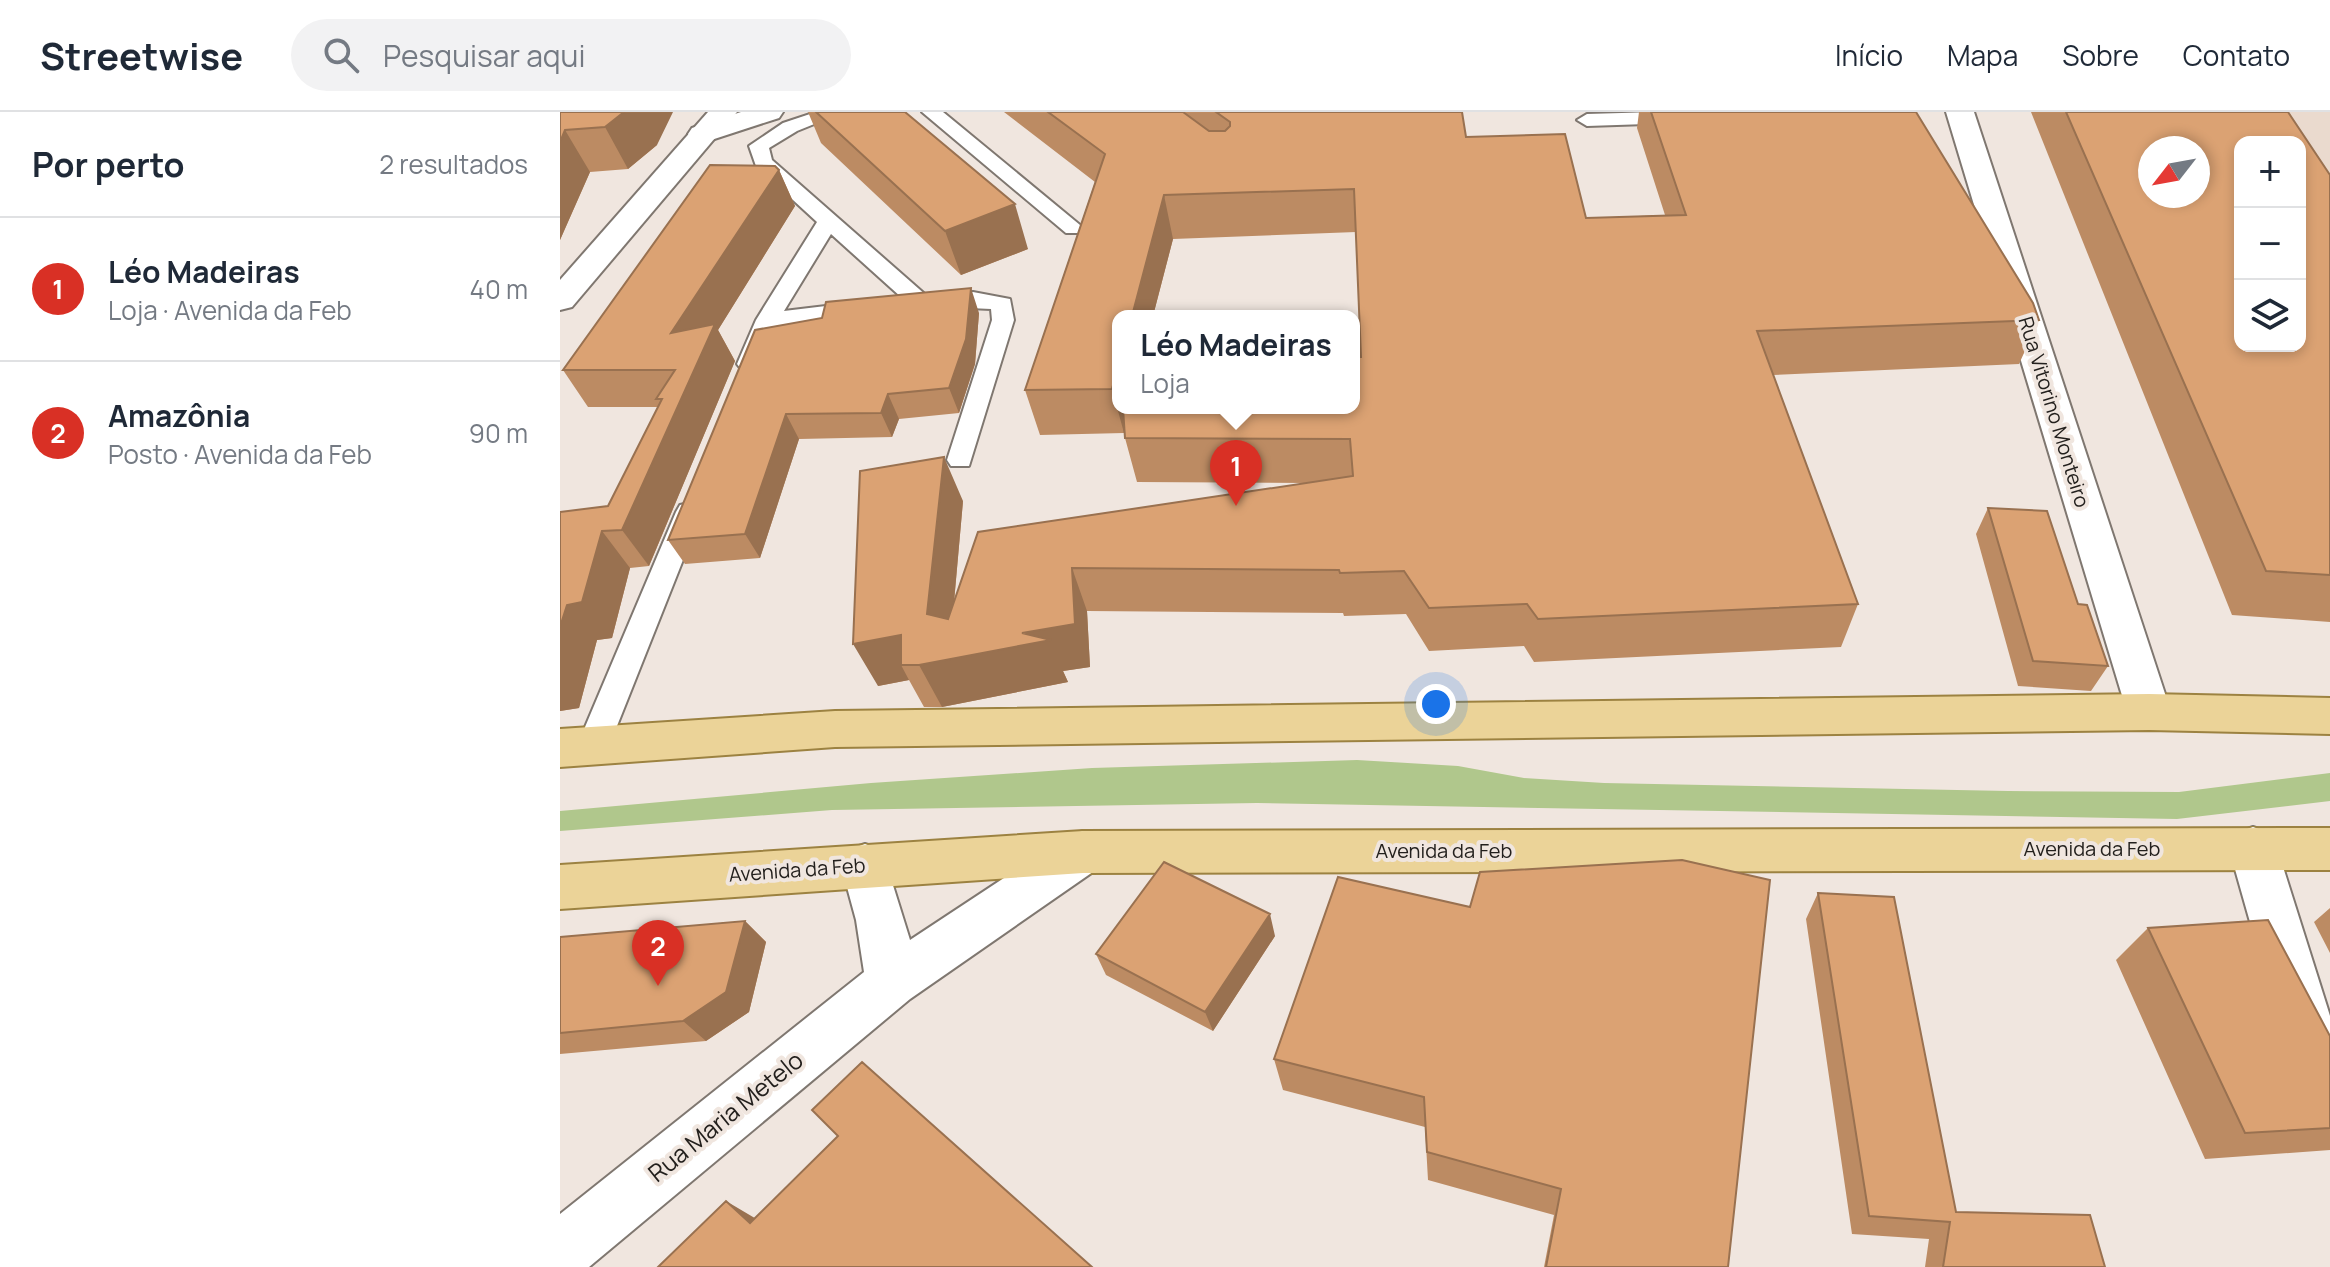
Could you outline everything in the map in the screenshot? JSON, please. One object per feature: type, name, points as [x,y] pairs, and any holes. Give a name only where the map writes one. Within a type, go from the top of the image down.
[{"type":"main road","points":[[577,747],[835,729],[2149,712],[2330,716]]},
{"type":"main road","name":"Avenida da Feb","points":[[560,887],[1083,852],[2330,849]]},
{"type":"street","points":[[560,300],[723,112]]},
{"type":"street","points":[[702,134],[769,112]]},
{"type":"street","name":"Rua Vitorino Monteiro","points":[[1960,112],[2149,712]]},
{"type":"street","points":[[2253,848],[2330,1105]]},
{"type":"street","name":"Rua Maria Metelo","points":[[560,1252],[892,982],[1083,852]]},
{"type":"street","points":[[865,865],[881,920],[892,982]]},
{"type":"lane","points":[[835,112],[790,127],[759,146],[763,162],[919,301]]},
{"type":"lane","points":[[931,112],[1073,229]]},
{"type":"lane","points":[[1587,120],[1697,117]]},
{"type":"lane","points":[[737,394],[767,320],[829,220]]},
{"type":"lane","points":[[767,320],[919,301],[973,299],[1002,304],[1003,320],[960,460]]},
{"type":"lane","points":[[577,747],[695,496]]},
{"type":"shaded area","points":[[2247,112],[2330,112],[2330,249],[2306,163],[2306,136],[2289,136]]},
{"type":"green space","points":[[1357,760],[1458,766],[1524,778],[1604,783],[2008,791],[2179,792],[2330,773],[2330,801],[2177,819],[1257,803],[832,810],[560,831],[560,811],[871,783],[1092,768]]},
{"type":"building","points":[[560,112],[624,112],[605,127],[565,130],[560,142]]},
{"type":"building","points":[[816,112],[905,112],[1015,204],[945,231]]},
{"type":"building","points":[[1048,112],[1183,112],[1209,131],[1225,131],[1230,122],[1216,112],[1462,112],[1466,137],[1565,134],[1586,218],[1686,215],[1651,112],[1916,112],[2033,303],[2039,320],[1757,331],[1858,604],[1538,619],[1527,604],[1429,608],[1404,571],[1340,573],[1339,570],[1072,568],[1075,624],[1022,633],[1051,640],[919,665],[901,665],[901,635],[853,644],[860,471],[944,457],[927,614],[948,619],[978,532],[1353,476],[1350,439],[1125,438],[1123,414],[1360,414],[1360,310],[1354,189],[1164,195],[1134,310],[1112,310],[1112,389],[1025,390],[1105,154]]},
{"type":"building","points":[[2066,112],[2288,112],[2304,136],[2234,136],[2234,352],[2306,352],[2306,139],[2330,175],[2330,575],[2266,571]]},
{"type":"building","points":[[710,165],[775,166],[779,170],[671,333],[715,324],[622,530],[602,531],[582,602],[567,605],[560,627],[560,512],[608,506],[662,399],[656,399],[675,370],[563,370]]},
{"type":"building","points":[[971,288],[966,339],[949,388],[888,394],[881,413],[786,414],[745,534],[668,540],[755,330],[822,318],[826,302]]},
{"type":"building","points":[[1988,508],[2047,511],[2078,604],[2087,605],[2108,666],[2033,661]]},
{"type":"building","points":[[1682,860],[1770,880],[1728,1267],[1546,1267],[1561,1189],[1427,1152],[1424,1097],[1274,1059],[1338,877],[1470,907],[1480,872]]},
{"type":"building","points":[[1164,862],[1270,914],[1205,1012],[1096,954]]},
{"type":"building","points":[[1818,893],[1894,897],[1956,1212],[2090,1215],[2105,1267],[1943,1267],[1950,1222],[1869,1216]]},
{"type":"building","points":[[2268,920],[2330,1036],[2330,1128],[2245,1133],[2148,928]]},
{"type":"building","points":[[745,921],[726,992],[683,1021],[560,1033],[560,937]]},
{"type":"building","points":[[862,1062],[1092,1267],[658,1267],[726,1201],[750,1223],[838,1136],[812,1110]]},
{"type":"place","name":"Léo Madeiras","points":[[1236,506]]},
{"type":"place","name":"Amazônia","points":[[658,986]]}]
